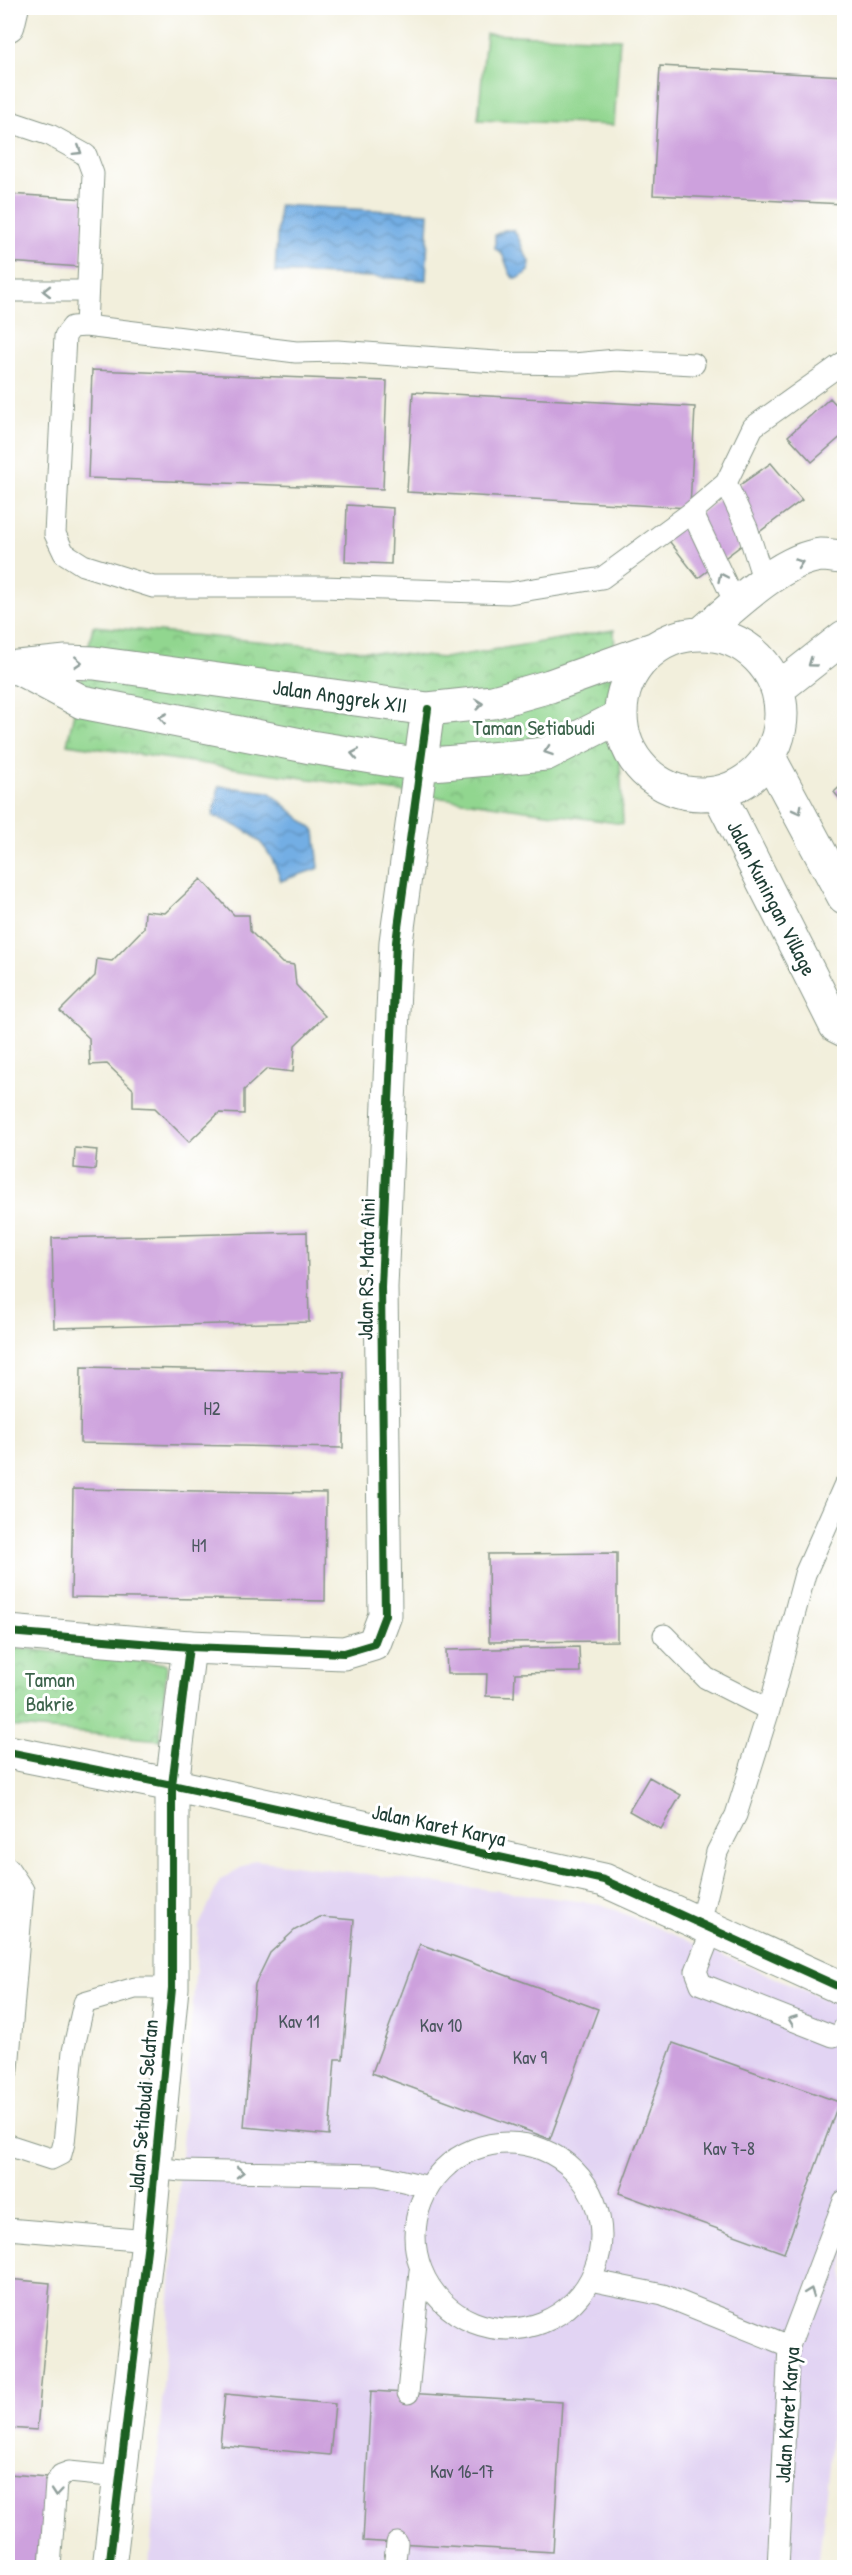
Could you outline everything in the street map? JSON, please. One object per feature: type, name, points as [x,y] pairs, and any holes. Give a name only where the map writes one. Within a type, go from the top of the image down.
[{"type":"street","points":[[8,25],[12,8]]},
{"type":"street","points":[[701,633],[764,582],[789,566],[820,555],[844,557]]},
{"type":"street","points":[[701,633],[734,640],[761,660],[778,688],[783,712],[780,736],[770,759],[719,794],[690,795],[663,786],[641,769],[626,745],[619,717],[623,691],[634,668],[653,649],[676,638],[701,633]]},
{"type":"street","points":[[778,688],[844,637]]},
{"type":"street","name":"Jalan Anggrek XII","points":[[14,668],[66,662],[94,663],[428,709],[493,702],[550,686],[653,649]]},
{"type":"street","name":"Jalan Anggrek XII","points":[[14,668],[82,702],[310,747],[421,765],[546,754],[619,717]]},
{"type":"street","name":"Jalan RS. Mata Aini","points":[[189,1647],[344,1653],[374,1644],[385,1616],[381,1287],[396,942],[428,709]]},
{"type":"street","points":[[770,759],[844,897]]},
{"type":"street","name":"Jalan Kuningan Village","points":[[719,794],[836,1026],[844,1030]]},
{"type":"street","points":[[8,1632],[189,1647]]},
{"type":"street","name":"Jalan Setiabudi Selatan","points":[[109,2568],[148,2241],[172,1988],[172,1785],[189,1647]]},
{"type":"street","name":"Jalan Karet Karya","points":[[8,1752],[172,1785],[604,1880],[844,1989]]},
{"type":"lane","points":[[8,121],[50,135],[86,155],[93,174],[86,326]]},
{"type":"lane","points":[[8,291],[87,291]]},
{"type":"lane","points":[[694,364],[616,360],[574,364],[511,363],[337,351],[296,352],[86,326],[72,327],[65,336],[55,534],[64,553],[83,565],[153,587],[322,587],[509,593],[602,578],[692,512],[726,483],[753,427],[844,362]]},
{"type":"lane","points":[[726,483],[747,528],[764,582]]},
{"type":"lane","points":[[692,512],[736,605]]},
{"type":"lane","points":[[844,1486],[805,1574],[769,1710],[736,1815],[717,1852],[706,1927],[696,1971],[701,1984],[833,2036],[842,2033],[844,2028]]},
{"type":"lane","points":[[664,1635],[706,1678],[769,1710]]},
{"type":"lane","points":[[8,1868],[23,1890],[8,2068]]},
{"type":"lane","points":[[8,2145],[51,2159],[61,2154],[73,2051],[84,2003],[135,1988],[172,1988]]},
{"type":"lane","points":[[408,2393],[420,2271],[415,2248],[414,2225],[420,2203],[429,2187],[447,2165],[472,2151],[490,2146],[528,2145],[555,2156],[577,2174],[593,2198],[600,2225],[600,2253],[590,2280],[575,2301],[554,2317],[529,2327],[503,2330],[476,2324],[453,2312],[434,2293],[420,2271]]},
{"type":"lane","points":[[155,2168],[181,2171],[378,2175],[429,2187]]},
{"type":"lane","name":"Jalan Karet Karya","points":[[778,2568],[789,2346],[844,2201]]},
{"type":"lane","points":[[8,2229],[148,2241]]},
{"type":"lane","points":[[590,2280],[663,2295],[789,2346]]},
{"type":"lane","points":[[50,2568],[56,2483],[61,2475],[69,2472],[120,2477]]},
{"type":"lane","points":[[394,2568],[397,2543]]},
{"type":"shaded area","points":[[254,1860],[601,1904],[844,2007],[844,2323],[836,2345],[829,2465],[818,2567],[149,2568],[199,1926],[220,1880]]},
{"type":"green space","points":[[486,34],[620,39],[614,125],[478,120]]},
{"type":"green space","name":"Taman Setiabudi","points":[[93,626],[444,658],[614,630],[623,824],[67,744]]},
{"type":"green space","name":"Taman Bakrie","points":[[8,1647],[167,1664],[160,1740],[8,1726]]},
{"type":"water","points":[[279,205],[429,213],[426,280],[275,272]]},
{"type":"water","points":[[504,230],[513,230],[530,261],[529,271],[519,278],[513,278],[502,254],[495,249],[495,235]]},
{"type":"water","points":[[219,786],[269,792],[315,831],[319,868],[281,881],[270,856],[256,839],[238,826],[213,816]]},
{"type":"building","points":[[660,66],[844,76],[844,204],[653,195]]},
{"type":"building","points":[[8,194],[86,199],[81,267],[8,262]]},
{"type":"building","points":[[92,370],[387,381],[383,489],[88,478]]},
{"type":"building","points":[[413,392],[695,407],[690,508],[407,492]]},
{"type":"building","points":[[830,398],[844,413],[844,434],[812,462],[788,436]]},
{"type":"building","points":[[771,463],[802,500],[698,578],[666,537]]},
{"type":"building","points":[[347,505],[393,508],[391,564],[345,562]]},
{"type":"building","points":[[844,783],[844,804],[834,792]]},
{"type":"building","points":[[201,879],[234,915],[249,915],[250,931],[282,963],[294,965],[296,985],[325,1016],[295,1045],[293,1072],[267,1069],[244,1090],[244,1114],[219,1113],[189,1142],[155,1108],[133,1107],[133,1089],[107,1064],[90,1065],[89,1038],[60,1011],[95,976],[97,959],[112,961],[144,928],[145,911],[165,913]]},
{"type":"building","points":[[75,1148],[97,1150],[95,1170],[74,1168]]},
{"type":"building","points":[[307,1232],[309,1322],[54,1328],[52,1238]]},
{"type":"building","points":[[81,1367],[344,1372],[343,1448],[80,1443]]},
{"type":"building","points":[[73,1489],[326,1493],[325,1601],[71,1597]]},
{"type":"building","points":[[617,1553],[617,1641],[489,1642],[488,1554]]},
{"type":"building","points":[[579,1647],[580,1672],[515,1673],[514,1697],[486,1696],[487,1674],[447,1674],[446,1650]]},
{"type":"building","points":[[649,1777],[681,1795],[661,1829],[629,1811]]},
{"type":"building","points":[[320,1917],[354,1920],[343,2059],[335,2059],[329,2135],[244,2127],[255,1984],[270,1953],[295,1930]]},
{"type":"building","points":[[420,1944],[598,2009],[550,2139],[372,2073]]},
{"type":"building","points":[[673,2043],[839,2102],[784,2253],[619,2193]]},
{"type":"building","points":[[8,2279],[50,2283],[37,2430],[8,2428]]},
{"type":"building","points":[[371,2391],[562,2402],[553,2552],[363,2541]]},
{"type":"building","points":[[225,2394],[335,2404],[330,2455],[220,2445]]},
{"type":"building","points":[[8,2474],[47,2477],[39,2568],[8,2568]]},
{"type":"cycle path","points":[[8,1632],[189,1647],[344,1653],[374,1644],[385,1615],[381,1287],[396,942],[428,709]]},
{"type":"cycle path","points":[[109,2568],[148,2241],[172,1988],[172,1785],[189,1647]]},
{"type":"cycle path","points":[[8,1752],[172,1785],[604,1880],[844,1989]]}]
